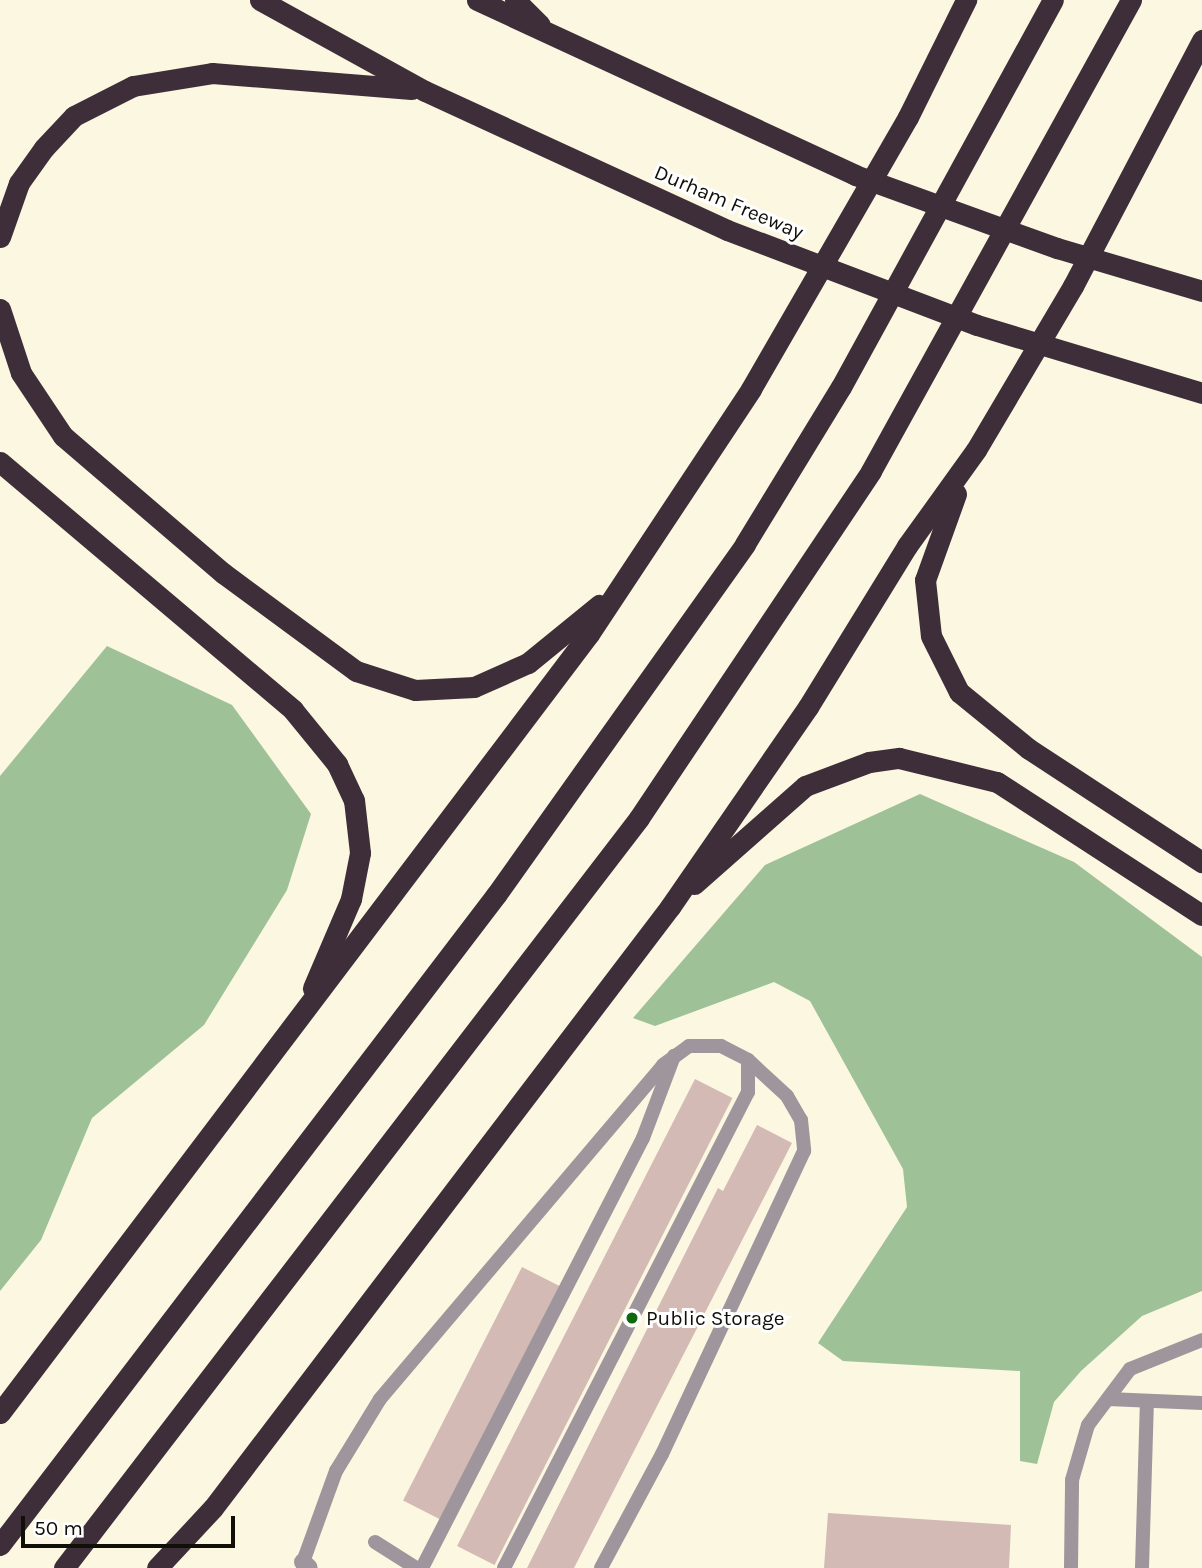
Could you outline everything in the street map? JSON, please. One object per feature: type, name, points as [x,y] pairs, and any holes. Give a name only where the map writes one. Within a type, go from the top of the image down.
[{"type":"highway","name":"Durham Freeway","points":[[260,0],[425,91],[727,230],[858,283],[1114,368],[1202,393]]},
{"type":"highway","points":[[477,0],[556,41],[779,142],[957,213],[1166,281],[1202,290]]},
{"type":"highway","points":[[515,0],[556,41]]},
{"type":"highway","points":[[0,1413],[515,737],[617,590],[751,389],[908,117],[966,0]]},
{"type":"highway","points":[[0,1545],[496,895],[745,544],[841,387],[1053,0]]},
{"type":"highway","points":[[64,1568],[563,922],[748,658],[871,471],[1132,0]]},
{"type":"highway","points":[[158,1568],[213,1508],[670,907],[976,450],[1073,286],[1202,40]]},
{"type":"highway","points":[[0,237],[19,183],[44,148],[74,116],[133,86],[212,74],[425,91]]},
{"type":"highway","points":[[0,309],[21,373],[63,436],[223,573],[356,671],[415,690],[452,691],[500,680],[617,590]]},
{"type":"highway","points":[[976,450],[925,580],[931,636],[943,664],[979,713],[1202,862]]},
{"type":"highway","points":[[0,461],[293,710],[337,764],[354,800],[360,853],[351,899],[303,1014]]},
{"type":"highway","points":[[670,907],[760,820],[805,786],[899,758],[997,782],[1202,915]]},
{"type":"highway","points":[[0,1398],[42,1357]]},
{"type":"highway","points":[[179,1568],[213,1508]]},
{"type":"lane","points":[[306,1565],[336,1471],[380,1399],[674,1056],[688,1045],[721,1046],[748,1060],[801,1120],[804,1151],[662,1454],[601,1568]]},
{"type":"lane","points":[[422,1568],[643,1138],[674,1056]]},
{"type":"lane","points":[[504,1568],[748,1092],[748,1060]]},
{"type":"lane","points":[[1071,1568],[1072,1480],[1088,1424],[1130,1369],[1202,1340]]},
{"type":"lane","points":[[1108,1399],[1202,1403]]},
{"type":"lane","points":[[1142,1568],[1147,1401]]},
{"type":"lane","points":[[375,1542],[416,1568]]},
{"type":"green space","points":[[107,646],[232,705],[311,814],[287,890],[204,1025],[92,1118],[41,1240],[0,1291],[0,776]]},
{"type":"green space","points":[[920,794],[1074,862],[1202,957],[1202,1291],[1142,1316],[1081,1371],[1054,1402],[1037,1464],[1020,1461],[1020,1371],[843,1361],[818,1343],[907,1207],[903,1169],[810,1001],[774,982],[655,1026],[633,1018],[765,865]]},
{"type":"building","points":[[695,1079],[732,1098],[495,1565],[457,1546]]},
{"type":"building","points":[[757,1125],[792,1143],[574,1568],[527,1568],[718,1188],[723,1191]]},
{"type":"building","points":[[522,1267],[559,1286],[440,1520],[403,1500]]},
{"type":"building","points":[[828,1513],[1011,1525],[1009,1568],[824,1568]]},
{"type":"place","name":"Public Storage","points":[[632,1318]]}]
